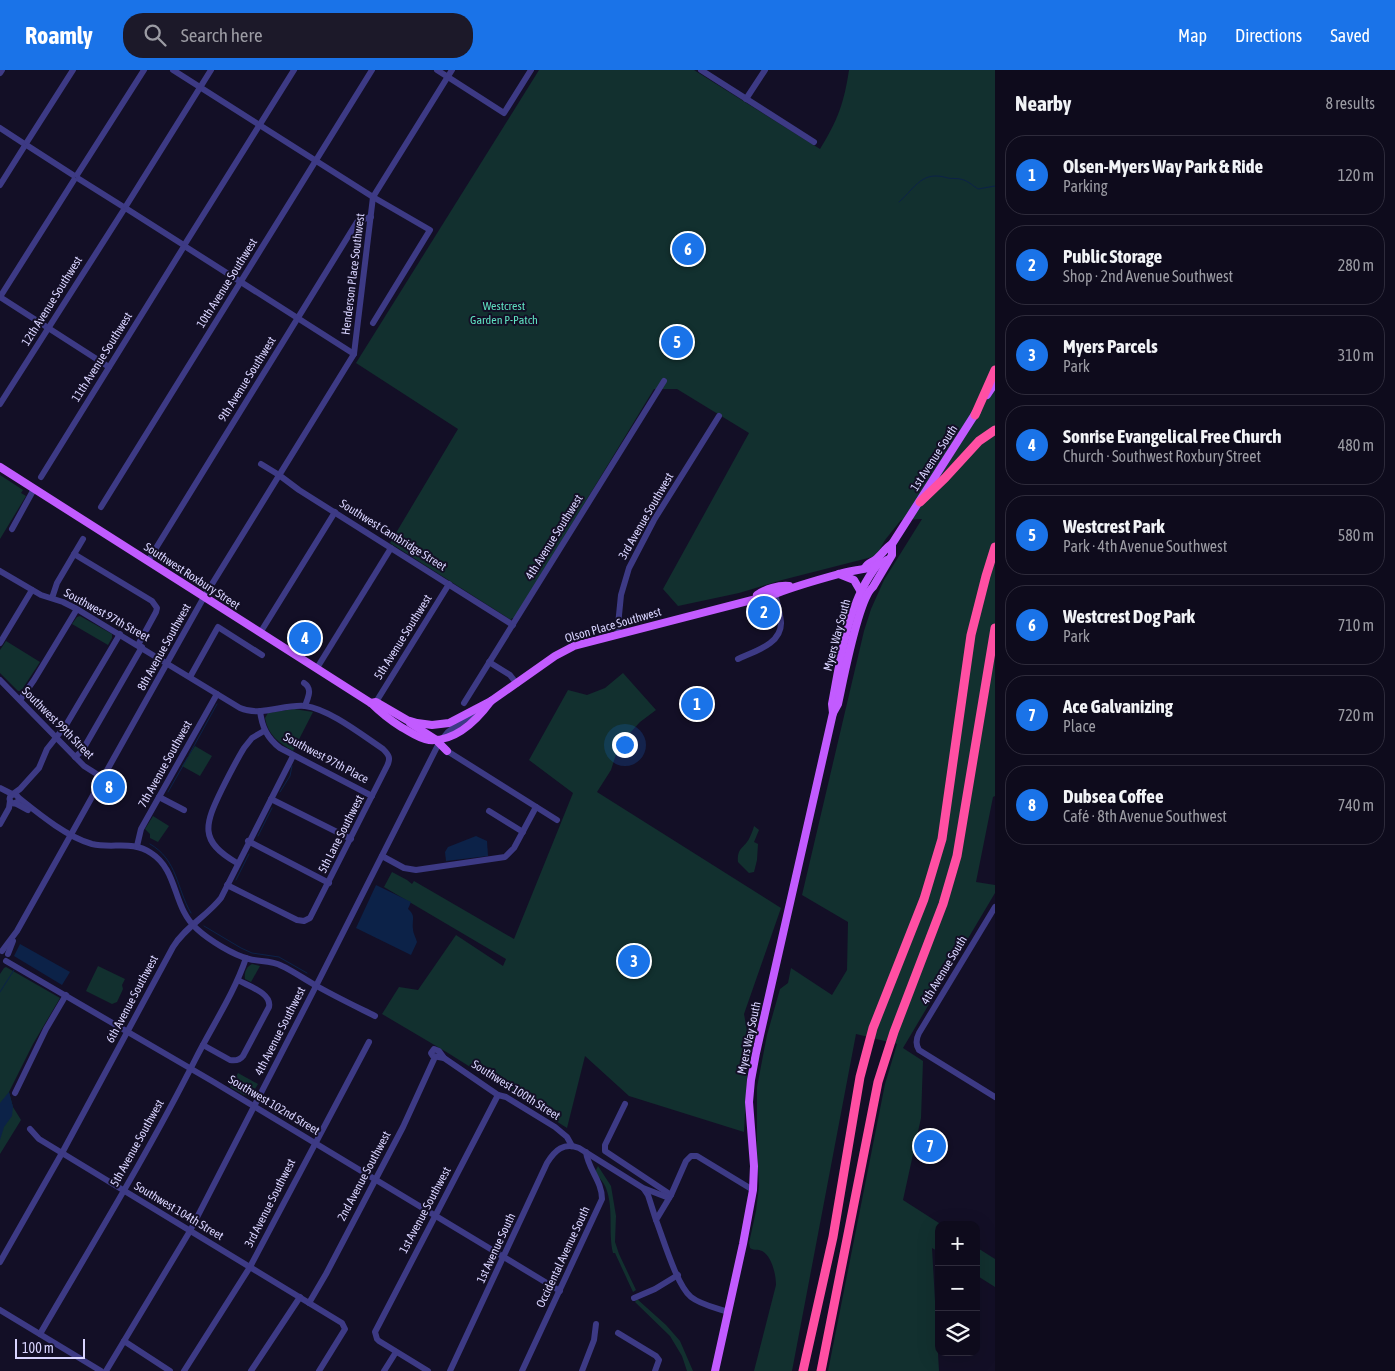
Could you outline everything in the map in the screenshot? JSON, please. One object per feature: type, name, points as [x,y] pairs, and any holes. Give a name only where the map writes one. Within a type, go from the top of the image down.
[{"type":"highway","points":[[975,415],[995,370]]},
{"type":"highway","points":[[920,502],[979,441],[995,430]]},
{"type":"highway","points":[[803,1371],[833,1237],[860,1077],[866,1052],[873,1028],[924,899],[942,839],[972,636],[994,549],[995,538]]},
{"type":"highway","points":[[821,1371],[878,1082],[890,1040],[943,904],[957,856],[995,628]]},
{"type":"main road","name":"1st Avenue South","points":[[891,549],[995,383]]},
{"type":"main road","name":"Southwest Roxbury Street","points":[[0,468],[374,703],[406,720],[432,725]]},
{"type":"main road","name":"Olson Place Southwest","points":[[432,725],[449,723],[492,701],[565,650],[574,646],[775,594],[839,574],[872,568],[868,563],[891,549]]},
{"type":"main road","name":"Myers Way South","points":[[833,714],[832,704],[846,638],[861,592],[872,568],[891,549]]},
{"type":"main road","name":"Myers Way South","points":[[715,1371],[753,1190],[754,1166],[749,1102],[751,1080],[833,714],[838,704],[856,627],[870,589],[891,549]]},
{"type":"main road","points":[[870,589],[869,586],[874,575],[872,568]]},
{"type":"main road","points":[[839,574],[854,580],[861,592]]},
{"type":"main road","name":"Olson Place Southwest","points":[[754,598],[761,592],[772,588],[785,585],[793,587]]},
{"type":"main road","name":"Olson Place Southwest","points":[[439,744],[478,718],[492,701]]},
{"type":"main road","name":"Southwest Roxbury Street","points":[[374,703],[378,710],[398,725],[439,744]]},
{"type":"main road","points":[[406,720],[439,744]]},
{"type":"street","points":[[0,185],[73,70]]},
{"type":"street","points":[[109,367],[0,297],[144,70]]},
{"type":"street","points":[[173,70],[373,197],[430,230],[373,323]]},
{"type":"street","name":"12th Avenue Southwest","points":[[0,404],[211,70]]},
{"type":"street","name":"11th Avenue Southwest","points":[[41,477],[294,70]]},
{"type":"street","name":"10th Avenue Southwest","points":[[102,507],[372,70]]},
{"type":"street","points":[[438,70],[504,112],[532,70]]},
{"type":"street","points":[[373,197],[452,70]]},
{"type":"street","points":[[701,70],[814,142]]},
{"type":"street","points":[[746,99],[765,70]]},
{"type":"street","points":[[0,128],[354,354]]},
{"type":"street","name":"Henderson Place Southwest","points":[[354,354],[373,197]]},
{"type":"street","name":"9th Avenue Southwest","points":[[148,561],[357,222],[371,217]]},
{"type":"street","name":"8th Avenue Southwest","points":[[4,958],[17,931],[204,597],[354,354]]},
{"type":"street","name":"4th Avenue Southwest","points":[[464,703],[664,382]]},
{"type":"street","name":"3rd Avenue Southwest","points":[[617,635],[621,596],[629,568],[654,520],[719,416]]},
{"type":"street","name":"Southwest Cambridge Street","points":[[261,464],[299,490],[513,624]]},
{"type":"street","points":[[12,529],[34,489]]},
{"type":"street","points":[[260,633],[335,512]]},
{"type":"street","points":[[52,598],[57,584],[83,539]]},
{"type":"street","points":[[317,668],[392,548]]},
{"type":"street","points":[[74,554],[152,601],[157,608],[140,646],[82,751],[75,757]]},
{"type":"street","name":"Southwest 97th Street","points":[[0,571],[32,590],[77,609],[245,710],[260,711],[305,706],[325,711],[388,754]]},
{"type":"street","name":"5th Avenue Southwest","points":[[374,703],[449,584]]},
{"type":"street","points":[[0,642],[32,590]]},
{"type":"street","points":[[738,659],[769,645],[777,636],[781,620],[775,594]]},
{"type":"street","points":[[20,700],[77,609]]},
{"type":"street","points":[[190,677],[218,627],[262,656]]},
{"type":"street","points":[[0,824],[20,789],[39,768],[47,749],[66,725],[120,634]]},
{"type":"street","points":[[489,662],[510,675],[517,684]]},
{"type":"street","points":[[304,683],[308,685],[309,691],[305,706]]},
{"type":"street","name":"Southwest 99th Street","points":[[2,685],[20,700],[89,770],[104,778]]},
{"type":"street","name":"7th Avenue Southwest","points":[[137,846],[141,829],[217,694]]},
{"type":"street","points":[[439,744],[448,732],[492,701]]},
{"type":"street","points":[[237,864],[222,854],[214,845],[209,832],[209,818],[244,748],[252,738],[264,731],[260,711]]},
{"type":"street","name":"Southwest 97th Place","points":[[264,731],[275,745],[293,756],[372,796]]},
{"type":"street","name":"4th Avenue Southwest","points":[[106,1371],[190,1230],[439,744]]},
{"type":"street","name":"Southwest Roxbury Street","points":[[439,744],[557,820]]},
{"type":"street","name":"5th Lane Southwest","points":[[227,885],[297,920],[306,921],[312,916],[389,763],[388,754]]},
{"type":"street","name":"6th Avenue Southwest","points":[[0,1262],[62,1153],[177,941],[220,898],[293,756]]},
{"type":"street","points":[[0,788],[13,800]]},
{"type":"street","points":[[0,793],[71,834],[94,844],[137,846],[150,852],[167,867],[180,907],[193,925],[217,943],[246,958],[277,963],[316,986],[375,1016]]},
{"type":"street","points":[[159,797],[184,810]]},
{"type":"street","points":[[271,799],[351,839]]},
{"type":"street","points":[[382,856],[404,868],[416,870],[500,858],[508,855],[536,807]]},
{"type":"street","points":[[489,811],[523,832]]},
{"type":"street","points":[[248,842],[329,883]]},
{"type":"street","name":"4th Avenue South","points":[[995,907],[919,1033],[916,1045],[924,1053],[995,1097]]},
{"type":"street","name":"Southwest 102nd Street","points":[[4,958],[560,1290]]},
{"type":"street","name":"5th Avenue Southwest","points":[[40,1334],[124,1190],[191,1069],[238,980],[246,958]]},
{"type":"street","points":[[203,1045],[230,1060],[238,1060],[243,1056],[269,1007],[269,1000],[265,995],[238,980]]},
{"type":"street","points":[[15,1093],[46,1030],[66,995]]},
{"type":"street","name":"3rd Avenue Southwest","points":[[184,1371],[250,1267],[369,1042]]},
{"type":"street","name":"Southwest 100th Street","points":[[435,1057],[444,1058],[498,1095],[506,1097],[555,1127],[567,1137],[572,1146]]},
{"type":"street","name":"2nd Avenue Southwest","points":[[309,1303],[403,1127],[435,1057]]},
{"type":"street","name":"1st Avenue Southwest","points":[[396,1352],[379,1341],[375,1336],[376,1328],[498,1095]]},
{"type":"street","points":[[625,1104],[605,1145],[605,1151],[670,1197]]},
{"type":"street","name":"Southwest 104th Street","points":[[30,1129],[39,1139],[300,1297],[344,1326],[345,1329],[339,1340],[319,1371]]},
{"type":"street","points":[[572,1146],[586,1152],[643,1188],[670,1197]]},
{"type":"street","name":"1st Avenue South","points":[[450,1371],[550,1159],[560,1148],[572,1146]]},
{"type":"street","name":"Occidental Avenue South","points":[[522,1371],[602,1199],[600,1186],[589,1164],[586,1152]]},
{"type":"street","points":[[656,1220],[670,1197],[687,1159],[691,1156],[697,1156],[753,1190]]},
{"type":"street","points":[[643,1188],[650,1200],[678,1275],[688,1294],[694,1299],[728,1312]]},
{"type":"street","points":[[634,1298],[655,1289],[678,1275]]},
{"type":"street","points":[[251,1371],[300,1297]]},
{"type":"street","points":[[0,1310],[101,1371]]},
{"type":"street","points":[[582,1371],[594,1340],[596,1324]]},
{"type":"street","points":[[618,1333],[659,1358],[655,1371]]},
{"type":"street","points":[[124,1341],[170,1371]]},
{"type":"street","points":[[384,1371],[396,1352],[428,1371]]},
{"type":"green space","name":"Westcrest Garden P-Patch","points":[[539,70],[694,70],[820,149],[839,111],[849,70],[995,70],[995,796],[993,797],[976,882],[995,885],[995,893],[903,1048],[923,1061],[921,1118],[903,1200],[936,1221],[935,1250],[932,1248],[935,1301],[935,1356],[938,1356],[939,1371],[828,1371],[885,1084],[897,1044],[856,1034],[792,1371],[754,1371],[776,1285],[771,1261],[762,1251],[750,1248],[749,1243],[759,1186],[757,1087],[767,1035],[780,989],[788,983],[791,968],[832,995],[847,970],[848,922],[802,895],[864,631],[871,609],[884,580],[922,519],[901,520],[885,540],[876,556],[739,593],[678,606],[663,589],[749,433],[677,389],[654,389],[514,619],[512,618],[511,620],[390,543],[458,429],[356,363]]},
{"type":"green space","points":[[0,475],[23,490],[21,493],[26,496],[0,539]]},
{"type":"green space","points":[[80,616],[112,634],[108,645],[72,624]]},
{"type":"green space","points":[[6,641],[40,662],[21,691],[18,691],[0,673],[0,650]]},
{"type":"green space","points":[[623,673],[656,710],[640,722],[619,745],[611,770],[597,792],[781,908],[744,1014],[749,1041],[744,1132],[629,1096],[585,1056],[567,1128],[382,1014],[399,987],[418,990],[456,935],[503,966],[506,959],[384,887],[392,872],[412,884],[414,881],[514,939],[573,793],[529,760],[568,690],[587,695],[605,688]]},
{"type":"green space","points":[[294,709],[313,712],[293,751],[271,734],[265,718],[268,713]]},
{"type":"green space","points":[[195,746],[212,756],[200,776],[182,766]]},
{"type":"green space","points":[[153,816],[169,826],[158,842],[150,838],[150,834],[145,829]]},
{"type":"green space","points":[[754,826],[759,830],[754,842],[758,844],[757,860],[754,872],[749,873],[738,862],[738,857],[739,851],[749,839]]},
{"type":"green space","points":[[252,964],[260,966],[251,982],[245,979],[245,975],[247,968]]},
{"type":"green space","points":[[98,966],[125,979],[117,1002],[112,1004],[86,991]]},
{"type":"green space","points":[[6,967],[60,998],[33,1044],[9,1092],[13,1107],[21,1120],[0,1154],[0,974]]},
{"type":"green space","points":[[238,1073],[258,1084],[251,1096],[244,1095],[230,1087]]},
{"type":"green space","points":[[598,1166],[611,1186],[616,1216],[615,1242],[636,1290],[633,1292],[615,1253],[613,1253],[608,1196],[605,1186],[595,1172]]},
{"type":"green space","points":[[980,1250],[995,1259],[995,1287],[980,1278]]},
{"type":"green space","points":[[637,1299],[666,1325],[680,1341],[693,1371],[687,1371],[682,1356],[670,1336],[635,1302]]},
{"type":"water","points":[[476,836],[487,841],[488,856],[446,861],[445,852],[448,847]]},
{"type":"water","points":[[376,885],[411,902],[408,909],[413,916],[413,931],[417,942],[411,955],[356,928]]},
{"type":"water","points":[[20,944],[70,972],[62,985],[14,956]]},
{"type":"water","points":[[9,1092],[13,1107],[12,1116],[4,1127],[0,1140],[0,1103]]},
{"type":"waterway","points":[[899,202],[920,181],[932,176],[963,180],[978,189],[995,186]]},
{"type":"waterway","points":[[189,755],[217,704]]},
{"type":"waterway","points":[[168,792],[188,757]]},
{"type":"waterway","points":[[280,792],[290,776],[292,766]]},
{"type":"waterway","points":[[258,836],[272,808]]},
{"type":"waterway","points":[[150,844],[166,858],[171,866],[191,913]]},
{"type":"waterway","points":[[236,880],[249,854]]},
{"type":"waterway","points":[[204,926],[241,948],[252,953],[279,957],[307,973]]},
{"type":"waterway","points":[[0,992],[14,970]]},
{"type":"place","name":"Westcrest Dog Park","points":[[688,249]]},
{"type":"place","name":"Westcrest Park","points":[[677,342]]},
{"type":"place","name":"Public Storage","points":[[764,612]]},
{"type":"place","name":"Sonrise Evangelical Free Church","points":[[305,638]]},
{"type":"place","name":"Olsen-Myers Way Park & Ride","points":[[697,704]]},
{"type":"place","name":"Dubsea Coffee","points":[[109,787]]},
{"type":"place","name":"Myers Parcels","points":[[634,961]]},
{"type":"place","name":"Ace Galvanizing","points":[[930,1146]]}]
